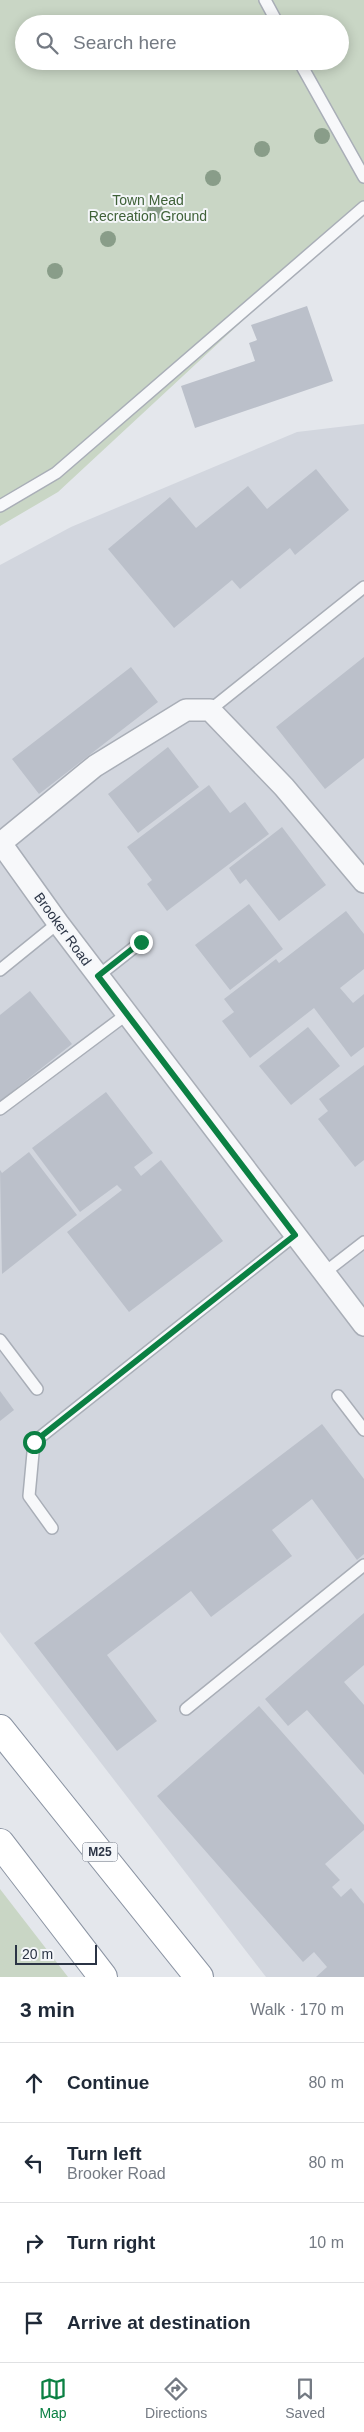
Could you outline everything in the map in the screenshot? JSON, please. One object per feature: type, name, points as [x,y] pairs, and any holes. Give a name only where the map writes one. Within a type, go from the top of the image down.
[{"type":"highway","name":"M25","points":[[0,1729],[199,1977]]},
{"type":"highway","points":[[0,1842],[102,1977]]},
{"type":"street","name":"Brooker Road","points":[[210,710],[186,710],[96,766],[0,843],[98,976],[364,1325]]},
{"type":"street","points":[[210,710],[284,787],[364,882]]},
{"type":"lane","points":[[265,0],[273,15]]},
{"type":"lane","points":[[304,70],[364,177]]},
{"type":"lane","points":[[0,506],[56,473],[364,207]]},
{"type":"lane","points":[[210,710],[364,587]]},
{"type":"lane","points":[[0,970],[58,923]]},
{"type":"lane","points":[[98,976],[141,942]]},
{"type":"lane","points":[[0,1109],[127,1014]]},
{"type":"lane","points":[[52,1528],[29,1496],[34,1442],[295,1235]]},
{"type":"lane","points":[[324,1273],[364,1242]]},
{"type":"lane","points":[[0,1340],[37,1389]]},
{"type":"lane","points":[[338,1396],[364,1430]]},
{"type":"lane","points":[[186,1710],[364,1566]]},
{"type":"shaded area","points":[[364,424],[364,1977],[266,1977],[0,1632],[0,565],[71,527],[297,432]]},
{"type":"green space","name":"Town Mead Recreation Ground","points":[[0,0],[364,0],[364,208],[58,492],[0,526]]},
{"type":"green space","points":[[0,1889],[68,1977],[0,1977]]},
{"type":"building","points":[[307,306],[333,381],[195,428],[181,386],[255,361],[249,343],[257,340],[251,325]]},
{"type":"building","points":[[316,469],[349,510],[295,555],[290,548],[240,589],[232,580],[174,628],[108,549],[170,497],[196,528],[248,486],[267,509]]},
{"type":"building","points":[[364,657],[364,758],[325,789],[276,727]]},
{"type":"building","points":[[131,667],[158,702],[39,794],[12,759]]},
{"type":"building","points":[[168,747],[199,787],[138,833],[108,794]]},
{"type":"building","points":[[209,785],[230,813],[245,802],[269,834],[167,911],[147,884],[152,880],[127,847]]},
{"type":"building","points":[[282,827],[326,885],[279,921],[246,879],[240,884],[229,868]]},
{"type":"building","points":[[249,904],[283,949],[230,990],[195,945]]},
{"type":"building","points":[[346,911],[364,934],[364,969],[340,988],[353,1003],[364,994],[364,1047],[351,1057],[314,1008],[250,1058],[222,1021],[234,1012],[224,999],[276,959],[279,963]]},
{"type":"building","points":[[30,991],[72,1044],[0,1101],[0,1015]]},
{"type":"building","points":[[308,1027],[340,1066],[291,1105],[259,1066]]},
{"type":"building","points":[[364,1065],[364,1160],[355,1167],[318,1119],[328,1111],[319,1099]]},
{"type":"building","points":[[106,1092],[153,1153],[134,1167],[141,1176],[161,1160],[223,1241],[129,1312],[67,1232],[122,1190],[117,1185],[80,1212],[32,1148]]},
{"type":"building","points":[[29,1152],[77,1215],[2,1274],[0,1170],[2,1173]]},
{"type":"building","points":[[0,1391],[14,1410],[0,1421]]},
{"type":"building","points":[[322,1424],[364,1479],[364,1554],[357,1560],[312,1499],[272,1530],[292,1556],[211,1617],[191,1591],[107,1655],[157,1721],[117,1751],[34,1643]]},
{"type":"building","points":[[364,1613],[364,1665],[344,1682],[364,1705],[364,1775],[307,1710],[288,1726],[265,1699]]},
{"type":"building","points":[[259,1706],[364,1825],[364,1830],[325,1864],[340,1880],[332,1887],[341,1897],[351,1888],[364,1904],[364,1977],[316,1977],[327,1967],[314,1952],[303,1962],[157,1796]]},
{"type":"route","points":[[34,1442],[295,1235],[98,976],[141,942]]}]
